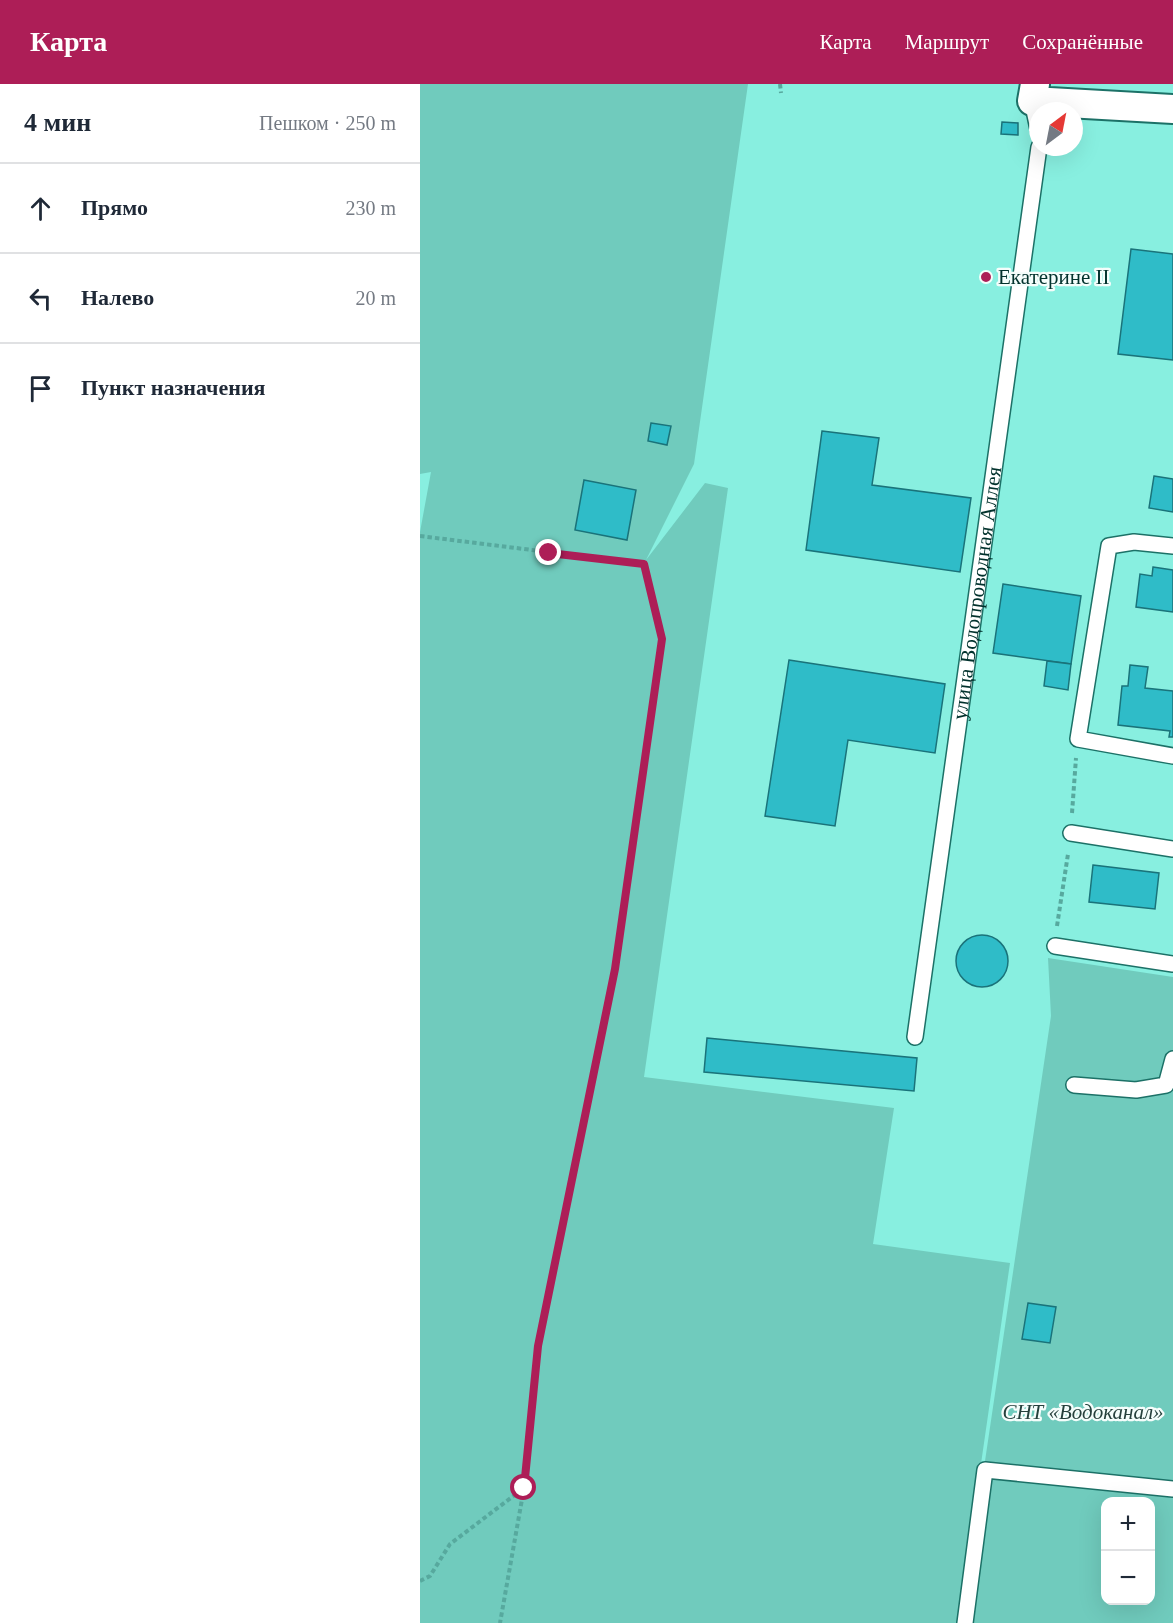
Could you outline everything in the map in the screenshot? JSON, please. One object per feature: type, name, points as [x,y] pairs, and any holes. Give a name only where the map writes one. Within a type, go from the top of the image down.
[{"type":"street","points":[[1034,93],[1173,109]]},
{"type":"lane","name":"улица Водопроводная Аллея","points":[[915,1037],[1038,156]]},
{"type":"lane","points":[[1173,546],[1134,542],[1109,546],[1078,739],[1173,756]]},
{"type":"lane","points":[[1071,833],[1173,849]]},
{"type":"lane","points":[[1054,946],[1173,964]]},
{"type":"lane","points":[[1074,1085],[1136,1090],[1166,1085],[1173,1059]]},
{"type":"lane","points":[[965,1623],[986,1470],[1173,1489]]},
{"type":"path","points":[[780,84],[781,93]]},
{"type":"path","points":[[420,536],[644,564],[662,639],[615,969],[538,1346],[524,1488],[500,1623]]},
{"type":"path","points":[[420,1581],[430,1576],[450,1544],[524,1488]]},
{"type":"green space","points":[[420,84],[748,84],[694,464],[646,560],[705,483],[728,488],[644,1077],[894,1108],[873,1244],[1010,1263],[958,1623],[420,1623],[420,532],[431,472],[420,474]]},
{"type":"green space","name":"СНТ «Водоканал»","points":[[1048,958],[1173,977],[1173,1623],[961,1623],[1051,1016]]},
{"type":"building","points":[[1002,122],[1018,123],[1018,135],[1001,134]]},
{"type":"building","points":[[1131,249],[1173,254],[1173,360],[1118,354]]},
{"type":"building","points":[[651,423],[671,426],[667,445],[648,441]]},
{"type":"building","points":[[822,431],[879,438],[872,485],[971,498],[960,572],[806,550]]},
{"type":"building","points":[[1154,476],[1173,479],[1173,512],[1149,508]]},
{"type":"building","points":[[584,480],[636,490],[627,540],[575,530]]},
{"type":"building","points":[[1153,567],[1173,570],[1173,612],[1136,607],[1140,574],[1152,576]]},
{"type":"building","points":[[1003,584],[1081,596],[1071,664],[993,653]]},
{"type":"building","points":[[789,660],[945,684],[935,753],[848,740],[835,826],[765,816]]},
{"type":"building","points":[[1047,661],[1071,664],[1068,690],[1044,686]]},
{"type":"building","points":[[1130,665],[1148,667],[1145,688],[1173,691],[1173,737],[1169,737],[1170,731],[1118,725],[1122,686],[1128,686]]},
{"type":"building","points":[[1093,865],[1159,873],[1155,909],[1089,902]]},
{"type":"building","points":[[977,935],[987,935],[1001,942],[1008,961],[1001,980],[987,987],[977,987],[967,983],[960,976],[956,966],[956,956],[960,946],[967,939]]},
{"type":"building","points":[[707,1038],[917,1058],[914,1091],[704,1072]]},
{"type":"building","points":[[1028,1303],[1056,1307],[1050,1343],[1022,1339]]},
{"type":"place","name":"Екатерине II","points":[[986,277]]},
{"type":"route","points":[[524,1488],[538,1346],[615,969],[662,639],[644,564],[549,553]]}]
